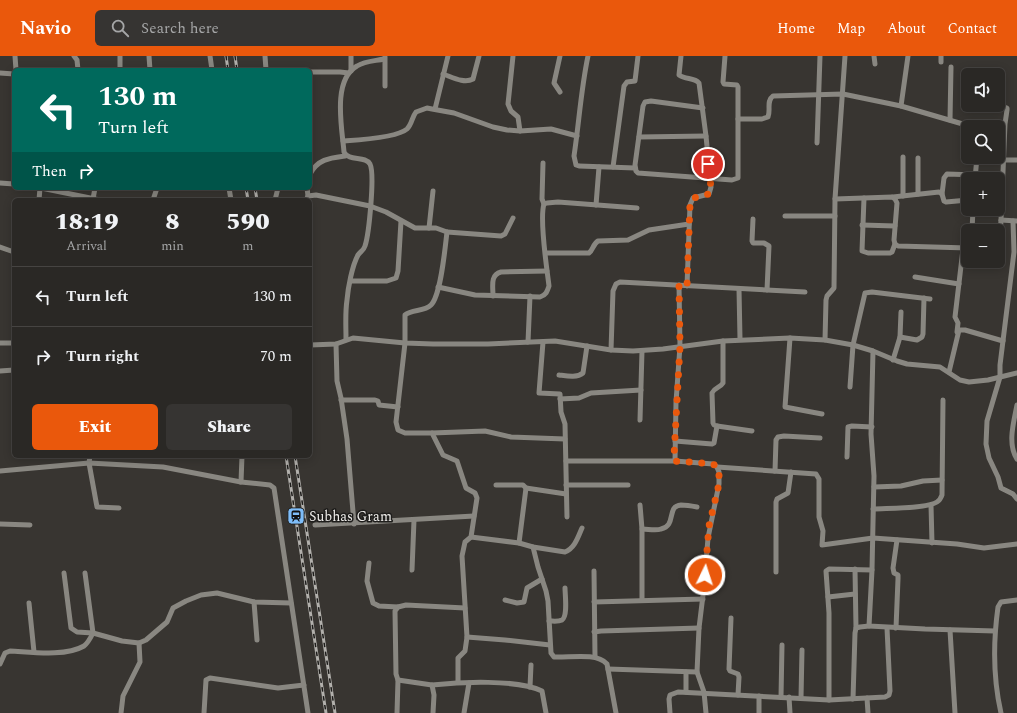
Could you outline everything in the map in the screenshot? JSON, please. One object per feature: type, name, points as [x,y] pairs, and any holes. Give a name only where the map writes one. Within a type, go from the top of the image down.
[{"type":"street","points":[[15,56],[16,68]]},
{"type":"street","points":[[74,56],[77,60],[78,68]]},
{"type":"street","points":[[120,56],[120,68]]},
{"type":"street","points":[[149,56],[150,68]]},
{"type":"street","points":[[210,56],[212,68]]},
{"type":"street","points":[[264,56],[266,68]]},
{"type":"street","points":[[350,72],[351,56]]},
{"type":"street","points":[[435,109],[448,56]]},
{"type":"street","points":[[443,74],[470,81],[473,79],[475,74],[479,56]]},
{"type":"street","points":[[513,56],[508,104],[511,111],[518,117],[520,131]]},
{"type":"street","points":[[560,56],[554,83],[560,92]]},
{"type":"street","points":[[588,56],[583,81],[574,156],[576,165],[635,168]]},
{"type":"street","points":[[613,167],[624,86],[627,82],[635,81],[638,56]]},
{"type":"street","points":[[682,56],[680,75],[682,77],[694,79],[699,83],[711,187],[709,194],[693,198],[691,201],[687,286]]},
{"type":"street","points":[[703,108],[647,101],[645,102],[643,106],[635,168],[636,171],[638,173],[732,180],[738,178],[738,87],[734,84],[724,84],[723,82],[725,56]]},
{"type":"street","points":[[817,144],[820,56]]},
{"type":"street","points":[[825,340],[826,300],[834,288],[835,199],[845,56]]},
{"type":"street","points":[[874,56],[874,64]]},
{"type":"street","points":[[902,106],[908,56]]},
{"type":"street","points":[[345,156],[340,95],[344,82],[356,66],[384,58],[385,86]]},
{"type":"street","points":[[950,120],[951,67]]},
{"type":"street","points":[[312,72],[350,72]]},
{"type":"street","points":[[0,73],[12,74]]},
{"type":"street","points":[[738,119],[762,119],[768,117],[769,102],[770,98],[773,96],[843,94],[902,106],[961,123]]},
{"type":"street","points":[[1005,107],[1008,110],[1005,124]]},
{"type":"street","points":[[343,141],[376,138],[405,131],[409,128],[416,112],[426,108],[454,114],[493,127],[520,131],[551,129],[577,136]]},
{"type":"street","points":[[639,137],[706,136]]},
{"type":"street","points":[[312,171],[321,161],[345,156],[366,160],[370,164],[372,172],[366,245],[358,256],[351,281],[347,300],[346,339]]},
{"type":"street","points":[[903,196],[904,157]]},
{"type":"street","points":[[918,158],[918,194]]},
{"type":"street","points":[[1005,160],[1017,160]]},
{"type":"street","points":[[438,287],[475,295],[492,296],[540,297],[547,293],[549,286],[542,209],[544,204],[542,199],[542,163]]},
{"type":"street","points":[[1001,224],[1003,164]]},
{"type":"street","points":[[596,205],[599,167]]},
{"type":"street","points":[[961,175],[947,174],[944,178],[942,194],[944,201],[946,202],[961,201]]},
{"type":"street","points":[[0,183],[12,184]]},
{"type":"street","points":[[50,190],[88,198]]},
{"type":"street","points":[[429,228],[433,191]]},
{"type":"street","points":[[835,199],[892,197],[939,192],[942,194]]},
{"type":"street","points":[[307,198],[316,195],[370,206],[386,212],[415,228],[436,228],[447,232],[501,236],[505,234],[513,218]]},
{"type":"street","points":[[864,198],[862,251],[868,253],[890,253],[893,250],[894,244],[897,203],[892,197]]},
{"type":"street","points":[[544,204],[558,202],[637,208]]},
{"type":"street","points":[[785,216],[835,216]]},
{"type":"street","points":[[753,219],[753,244],[767,244],[769,246],[767,290]]},
{"type":"street","points":[[1001,220],[1015,221],[1015,252],[1000,365],[1000,377],[987,421],[986,450],[998,477],[1001,488],[1014,494],[1017,499]]},
{"type":"street","points":[[351,281],[387,281],[396,278],[398,271],[401,221]]},
{"type":"street","points":[[546,253],[588,253],[592,251],[594,244],[598,241],[628,240],[649,230],[689,224]]},
{"type":"street","points":[[862,225],[895,226]]},
{"type":"street","points":[[447,232],[437,295],[431,305],[426,309],[407,313],[405,315],[405,343],[396,422],[398,430],[405,433],[485,431],[510,437],[565,439]]},
{"type":"street","points":[[894,244],[898,246],[961,249]]},
{"type":"street","points":[[0,247],[12,251]]},
{"type":"street","points":[[949,372],[957,332],[958,323],[955,317],[962,268]]},
{"type":"street","points":[[492,296],[493,281],[496,273],[547,271]]},
{"type":"street","points":[[915,277],[959,284]]},
{"type":"street","points":[[611,350],[613,291],[616,284],[620,282],[805,292]]},
{"type":"street","points":[[675,461],[680,346],[679,285]]},
{"type":"street","points":[[739,288],[740,339]]},
{"type":"street","points":[[850,387],[853,345],[865,294],[872,292],[927,298],[922,337],[917,340],[900,337]]},
{"type":"street","points":[[528,342],[530,296]]},
{"type":"street","points":[[893,360],[900,337],[901,312]]},
{"type":"street","points":[[957,332],[962,329],[1003,341]]},
{"type":"street","points":[[312,346],[336,344],[346,339],[353,338],[405,343],[480,344],[555,341],[611,350],[642,351],[740,339],[790,338],[825,340],[853,345],[907,364],[940,367],[960,380],[969,382],[988,380],[1017,373]]},
{"type":"street","points":[[790,338],[784,407],[822,414]]},
{"type":"street","points":[[723,341],[723,383],[712,393],[713,423],[717,426],[752,431]]},
{"type":"street","points":[[543,342],[539,393],[560,394],[561,412],[565,424],[567,517]]},
{"type":"street","points":[[0,343],[12,343]]},
{"type":"street","points":[[336,344],[337,381],[347,439],[354,524]]},
{"type":"street","points":[[559,375],[582,375],[587,346]]},
{"type":"street","points":[[640,420],[642,351]]},
{"type":"street","points":[[869,626],[874,487],[872,427],[873,351]]},
{"type":"street","points":[[0,371],[12,370]]},
{"type":"street","points":[[560,399],[579,398],[591,393],[640,390]]},
{"type":"street","points":[[341,400],[375,400],[378,401],[379,405],[398,407]]},
{"type":"street","points":[[873,509],[932,505],[941,500],[943,400]]},
{"type":"street","points":[[1017,405],[1013,426],[1012,447],[1017,459]]},
{"type":"street","points":[[675,441],[712,444],[714,443],[717,426]]},
{"type":"street","points":[[847,457],[848,427],[872,427]]},
{"type":"street","points":[[432,433],[442,455],[457,461],[466,488],[475,493],[477,498],[471,536],[465,542],[462,556],[467,637],[465,651],[458,658],[458,682]]},
{"type":"street","points":[[774,471],[776,440],[778,437],[820,438]]},
{"type":"street","points":[[90,458],[89,463],[97,506],[119,508]]},
{"type":"street","points":[[241,482],[242,458]]},
{"type":"street","points":[[566,461],[675,461],[713,464],[717,467],[814,474],[818,476],[819,517],[823,531],[822,545],[873,538],[965,545],[984,548],[1017,544]]},
{"type":"street","points":[[0,471],[89,463],[163,467],[241,482],[270,485],[274,488],[308,713]]},
{"type":"street","points":[[706,713],[704,692],[697,672],[699,628],[709,526],[719,484],[719,472],[717,467]]},
{"type":"street","points":[[776,572],[776,502],[777,499],[788,494],[791,472]]},
{"type":"street","points":[[874,487],[901,486],[923,481],[942,480]]},
{"type":"street","points":[[496,484],[523,485],[526,488],[566,494]]},
{"type":"street","points":[[566,485],[628,485]]},
{"type":"street","points":[[518,542],[526,488]]},
{"type":"street","points":[[642,529],[661,530],[666,528],[670,525],[673,509],[676,506],[681,505],[697,507]]},
{"type":"street","points":[[932,505],[932,543]]},
{"type":"street","points":[[640,506],[642,529],[642,600]]},
{"type":"street","points":[[315,526],[474,516]]},
{"type":"street","points":[[412,570],[414,520]]},
{"type":"street","points":[[0,524],[30,525]]},
{"type":"street","points":[[471,536],[518,542],[533,547],[565,552],[575,544],[582,528]]},
{"type":"street","points":[[896,628],[898,576],[894,573],[893,568],[897,540]]},
{"type":"street","points":[[533,547],[548,601],[551,653],[554,657],[595,657],[604,660],[607,664],[616,713]]},
{"type":"street","points":[[369,563],[367,581],[373,603],[379,606],[398,607],[406,605],[465,608]]},
{"type":"street","points":[[829,700],[829,614],[826,571],[829,569],[872,570]]},
{"type":"street","points":[[853,699],[856,628],[855,569]]},
{"type":"street","points":[[594,571],[595,657]]},
{"type":"street","points":[[64,573],[71,628],[77,632],[93,633],[122,641],[139,643],[146,640],[167,622],[173,608],[201,595],[217,593],[254,602],[291,603]]},
{"type":"street","points":[[0,664],[5,653],[10,651],[57,652],[70,651],[84,646],[93,633],[85,573]]},
{"type":"street","points":[[505,600],[517,603],[524,602],[527,588],[542,579]]},
{"type":"street","points":[[549,621],[561,620],[564,618],[566,612],[565,588]]},
{"type":"street","points":[[828,597],[855,594]]},
{"type":"street","points":[[594,602],[703,599]]},
{"type":"street","points":[[1001,713],[996,681],[994,652],[995,631],[999,604],[1001,602],[1017,600]]},
{"type":"street","points":[[254,602],[257,640]]},
{"type":"street","points":[[30,603],[34,652]]},
{"type":"street","points":[[396,713],[398,680],[396,674],[394,616],[398,607]]},
{"type":"street","points":[[731,618],[729,669],[730,671],[738,674],[738,695]]},
{"type":"street","points":[[856,628],[860,626],[869,626],[887,628],[995,631]]},
{"type":"street","points":[[594,632],[699,628]]},
{"type":"street","points":[[670,713],[670,695],[678,692],[704,692],[829,700],[885,697],[889,695],[890,691],[887,628]]},
{"type":"street","points":[[950,630],[955,713]]},
{"type":"street","points":[[467,637],[550,645]]},
{"type":"street","points":[[121,713],[124,696],[140,662],[139,643]]},
{"type":"street","points":[[780,697],[782,645]]},
{"type":"street","points":[[801,698],[802,650]]},
{"type":"street","points":[[530,687],[531,665]]},
{"type":"street","points":[[608,669],[697,672]]},
{"type":"street","points":[[686,672],[686,692]]},
{"type":"street","points":[[204,713],[206,680],[210,678],[278,688],[304,684]]},
{"type":"street","points":[[398,680],[432,685],[458,682],[515,684],[530,687],[542,691],[546,713]]},
{"type":"street","points":[[464,713],[469,683]]},
{"type":"street","points":[[432,685],[434,695],[433,713]]},
{"type":"street","points":[[759,696],[759,713]]},
{"type":"street","points":[[790,697],[790,713]]},
{"type":"street","points":[[867,698],[868,713]]},
{"type":"railway","points":[[226,56],[228,68]]},
{"type":"railway","points":[[235,56],[237,68]]},
{"type":"railway","points":[[246,190],[248,198]]},
{"type":"railway","points":[[255,190],[257,198]]},
{"type":"railway","points":[[286,458],[326,713]]},
{"type":"railway","points":[[295,458],[335,713]]},
{"type":"place","name":"Subhas Gram","points":[[296,516]]},
{"type":"route","points":[[705,575],[709,526],[719,484],[719,472],[717,467],[713,464],[675,461],[674,456],[680,346],[679,285],[687,286],[690,204],[693,198],[709,194],[711,187],[708,164]]}]
